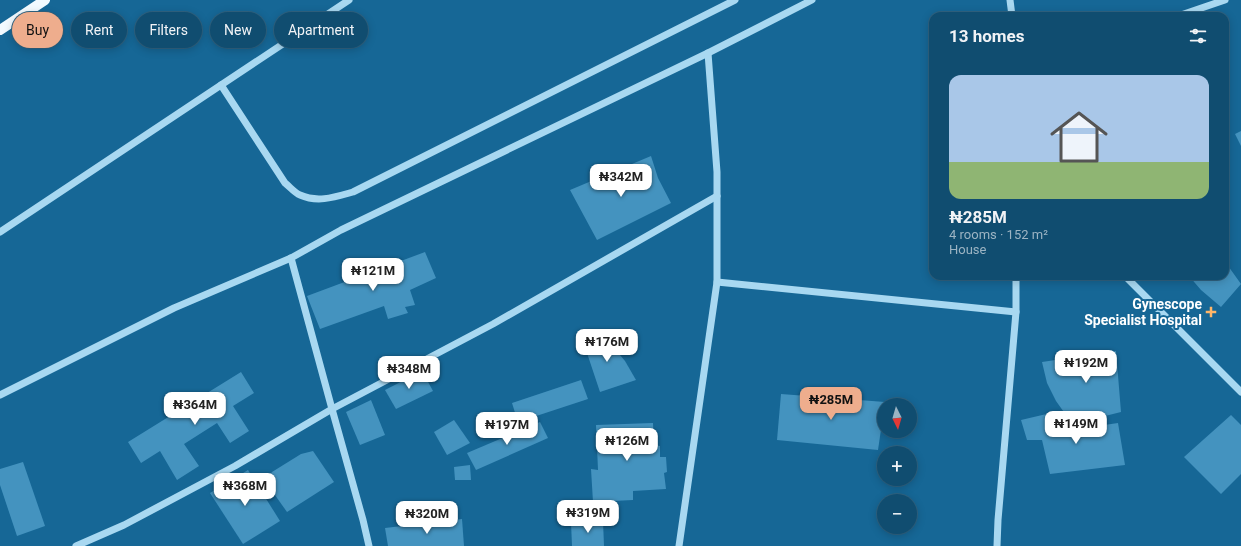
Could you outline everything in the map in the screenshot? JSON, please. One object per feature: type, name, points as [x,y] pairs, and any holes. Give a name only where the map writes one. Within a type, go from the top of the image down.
[{"type":"main road","points":[[0,30],[45,0]]},
{"type":"street","points":[[0,232],[349,0]]},
{"type":"street","points":[[221,85],[285,183],[299,195],[316,200],[333,198],[353,192],[735,0]]},
{"type":"street","points":[[0,395],[174,308],[291,258],[341,230],[708,53],[812,0]]},
{"type":"street","points":[[1010,0],[1012,12]]},
{"type":"street","points":[[1190,12],[1225,0]]},
{"type":"street","points":[[679,546],[717,282],[717,172],[708,53]]},
{"type":"street","points":[[76,546],[124,525],[235,466],[332,409],[492,324],[717,196]]},
{"type":"street","points":[[291,258],[364,520],[369,546]]},
{"type":"street","points":[[997,546],[998,512],[1016,312],[1016,280]]},
{"type":"street","points":[[1129,280],[1241,392]]},
{"type":"street","points":[[717,282],[1016,312]]},
{"type":"building","points":[[1241,131],[1241,146],[1235,134]]},
{"type":"building","points":[[651,156],[658,178],[671,203],[597,240],[570,190]]},
{"type":"building","points":[[425,252],[436,278],[410,290],[415,305],[405,307],[408,313],[388,319],[384,306],[320,329],[307,296]]},
{"type":"building","points":[[1229,267],[1241,284],[1221,307],[1201,290],[1192,280],[1229,280]]},
{"type":"building","points":[[600,331],[625,361],[636,380],[600,392],[582,338]]},
{"type":"building","points":[[1116,351],[1121,412],[1089,420],[1086,413],[1066,415],[1056,401],[1047,383],[1042,362]]},
{"type":"building","points":[[422,371],[433,391],[396,409],[385,390]]},
{"type":"building","points":[[241,372],[254,393],[233,406],[249,431],[230,443],[217,423],[184,444],[199,466],[177,480],[160,451],[141,463],[128,442]]},
{"type":"building","points":[[581,380],[588,399],[518,422],[512,403]]},
{"type":"building","points":[[781,394],[877,401],[877,438],[880,438],[877,450],[777,440]]},
{"type":"building","points":[[371,400],[385,435],[360,445],[346,412]]},
{"type":"building","points":[[1055,412],[1063,431],[1118,423],[1125,465],[1050,474],[1042,440],[1027,440],[1021,420]]},
{"type":"building","points":[[1231,415],[1241,425],[1241,474],[1221,494],[1184,457]]},
{"type":"building","points":[[454,420],[470,443],[447,455],[434,432]]},
{"type":"building","points":[[540,422],[548,438],[476,470],[467,453]]},
{"type":"building","points":[[653,423],[654,445],[660,446],[660,457],[666,457],[667,472],[664,473],[666,489],[633,491],[633,500],[593,502],[591,469],[598,470],[596,425]]},
{"type":"building","points":[[313,451],[334,482],[287,512],[265,481],[272,472],[301,454]]},
{"type":"building","points":[[23,462],[45,526],[17,536],[0,485],[0,469]]},
{"type":"building","points":[[470,465],[471,480],[455,480],[454,467]]},
{"type":"building","points":[[248,470],[280,521],[243,544],[210,493]]},
{"type":"building","points":[[462,519],[464,546],[388,546],[385,528]]},
{"type":"building","points":[[603,521],[604,546],[572,546],[571,522]]},
{"type":"place","name":"Gynescope Specialist Hospital","points":[[1211,312]]}]
